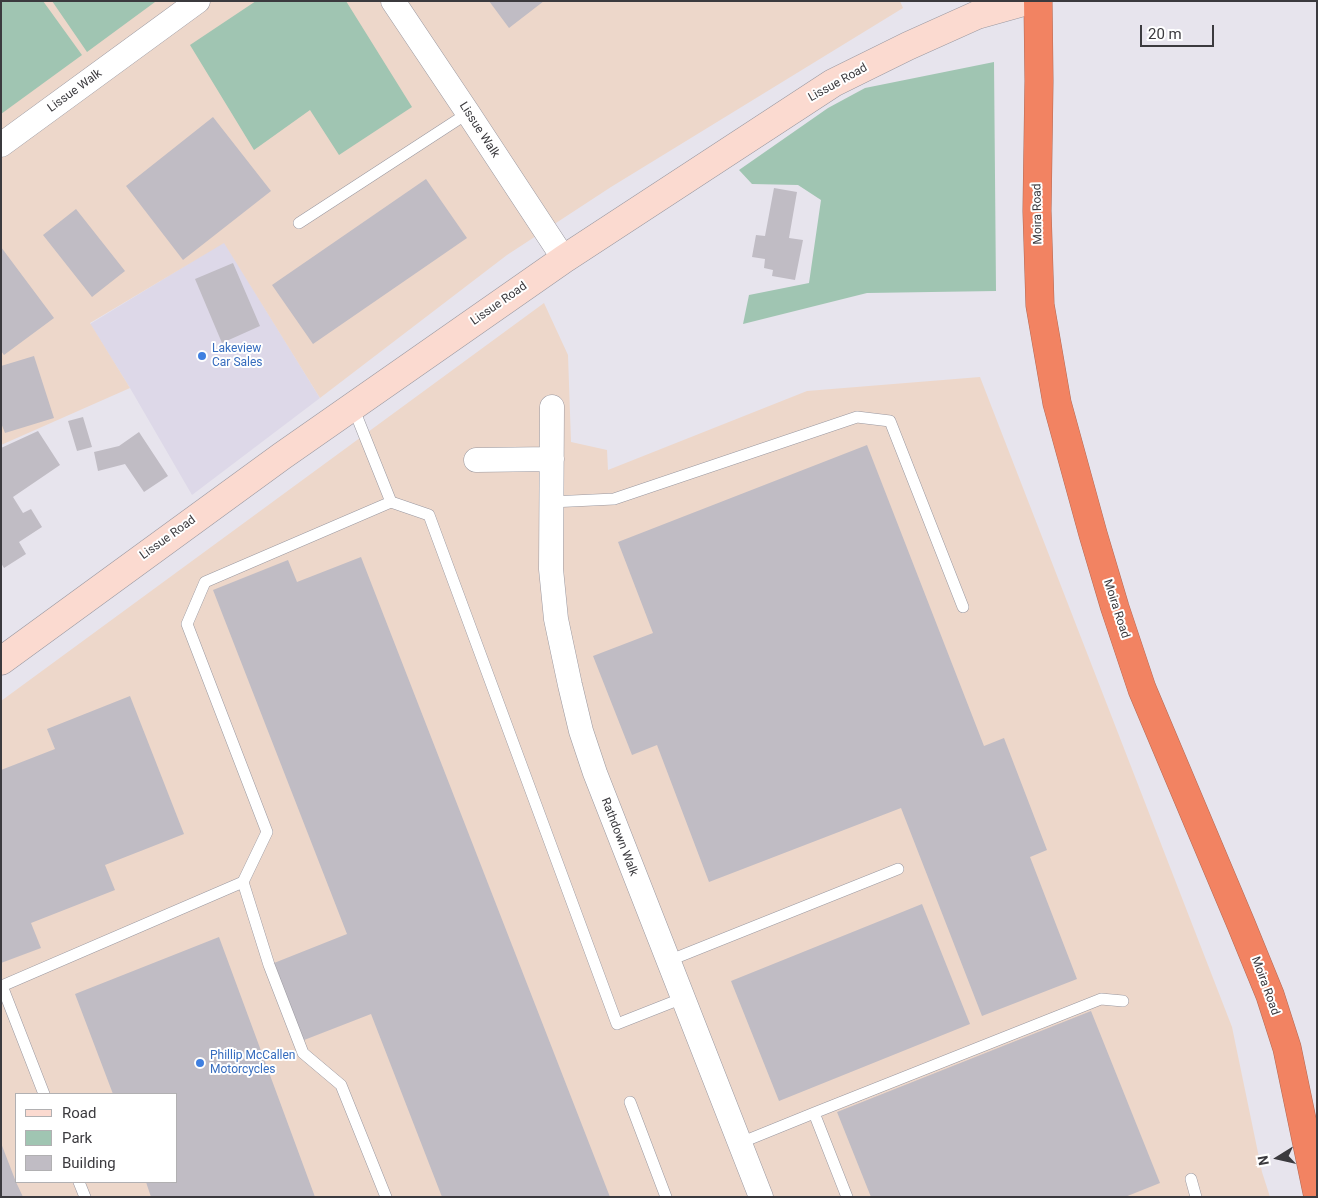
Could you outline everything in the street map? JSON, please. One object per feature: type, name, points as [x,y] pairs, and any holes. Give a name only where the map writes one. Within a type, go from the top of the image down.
[{"type":"highway","name":"Moira Road","points":[[1038,1],[1037,211],[1040,306],[1057,403],[1101,562],[1142,689],[1270,995],[1287,1048],[1317,1192]]},
{"type":"street","name":"Lissue Walk","points":[[1,145],[198,1]]},
{"type":"street","name":"Lissue Walk","points":[[394,1],[564,259]]},
{"type":"street","name":"Lissue Road","points":[[1,660],[282,456],[564,259],[834,83],[978,14],[1027,1]]},
{"type":"street","name":"Rathdown Walk","points":[[552,407],[551,569],[556,619],[579,722],[595,773],[761,1197]]},
{"type":"street","points":[[476,460],[552,459]]},
{"type":"lane","points":[[299,223],[468,113]]},
{"type":"lane","points":[[353,406],[391,502]]},
{"type":"lane","points":[[551,502],[614,499],[857,417],[890,421],[963,607]]},
{"type":"lane","points":[[44,1093],[2,986],[243,882],[267,832],[187,624],[206,582],[391,502],[429,515],[617,1024],[683,998]]},
{"type":"lane","points":[[668,961],[898,868]]},
{"type":"lane","points":[[243,882],[269,965],[303,1053],[341,1085],[386,1197]]},
{"type":"lane","points":[[740,1143],[1100,999],[1123,1000]]},
{"type":"lane","points":[[630,1102],[666,1197]]},
{"type":"lane","points":[[814,1113],[847,1197]]},
{"type":"lane","points":[[1191,1179],[1196,1197]]},
{"type":"lane","points":[[79,1183],[85,1197]]},
{"type":"shaded area","points":[[1,1],[900,1],[903,8],[611,187],[507,255],[320,398],[224,243],[90,323],[130,388],[1,445]]},
{"type":"shaded area","name":"Lakeview Car Sales","points":[[224,242],[320,398],[192,495],[130,388],[90,324]]},
{"type":"shaded area","points":[[544,303],[568,355],[571,442],[607,450],[608,470],[807,391],[980,377],[1232,1027],[1262,1172],[1270,1197],[1,1197],[1,701]]},
{"type":"green space","points":[[1,1],[43,1],[82,55],[1,114]]},
{"type":"green space","points":[[52,1],[154,1],[155,2],[87,52]]},
{"type":"green space","points":[[256,1],[346,1],[412,107],[339,155],[310,110],[254,150],[190,45]]},
{"type":"green space","points":[[994,62],[996,291],[867,293],[743,324],[749,295],[809,283],[821,200],[798,185],[752,184],[739,170],[828,108],[865,88]]},
{"type":"building","points":[[489,1],[544,1],[509,28]]},
{"type":"building","points":[[213,117],[271,191],[183,260],[126,186]]},
{"type":"building","points":[[426,179],[467,238],[313,344],[272,285]]},
{"type":"building","points":[[774,188],[797,192],[789,238],[803,240],[795,280],[772,276],[773,270],[764,268],[765,259],[752,257],[756,235],[765,236]]},
{"type":"building","points":[[76,209],[125,271],[92,297],[43,235]]},
{"type":"building","points":[[1,247],[54,318],[4,355],[1,351]]},
{"type":"building","points":[[233,263],[260,326],[222,343],[195,279]]},
{"type":"building","points":[[34,356],[54,418],[5,433],[1,423],[1,366]]},
{"type":"building","points":[[83,417],[92,447],[77,451],[68,421]]},
{"type":"building","points":[[38,431],[60,465],[13,497],[23,513],[31,509],[42,527],[19,542],[26,554],[4,568],[1,563],[1,448]]},
{"type":"building","points":[[139,432],[168,476],[144,492],[125,464],[98,471],[94,452],[119,446]]},
{"type":"building","points":[[867,445],[984,746],[1004,738],[1047,850],[1030,857],[1077,979],[982,1016],[901,808],[709,882],[657,745],[632,755],[593,656],[653,633],[618,542]]},
{"type":"building","points":[[361,557],[610,1197],[442,1197],[371,1014],[299,1042],[269,965],[347,934],[213,590],[288,560],[297,582]]},
{"type":"building","points":[[130,696],[184,834],[105,865],[115,890],[31,923],[41,948],[1,963],[1,770],[55,749],[47,729]]},
{"type":"building","points":[[922,904],[970,1024],[779,1101],[731,981]]},
{"type":"building","points":[[219,937],[315,1197],[151,1197],[146,1183],[178,1183],[178,1093],[113,1093],[75,994]]},
{"type":"building","points":[[1091,1011],[1160,1183],[1125,1197],[871,1197],[837,1112]]},
{"type":"building","points":[[1,1143],[15,1183],[23,1197],[1,1197]]},
{"type":"place","name":"Lakeview Car Sales","points":[[202,356]]},
{"type":"place","name":"Phillip McCallen Motorcycles","points":[[200,1063]]}]
